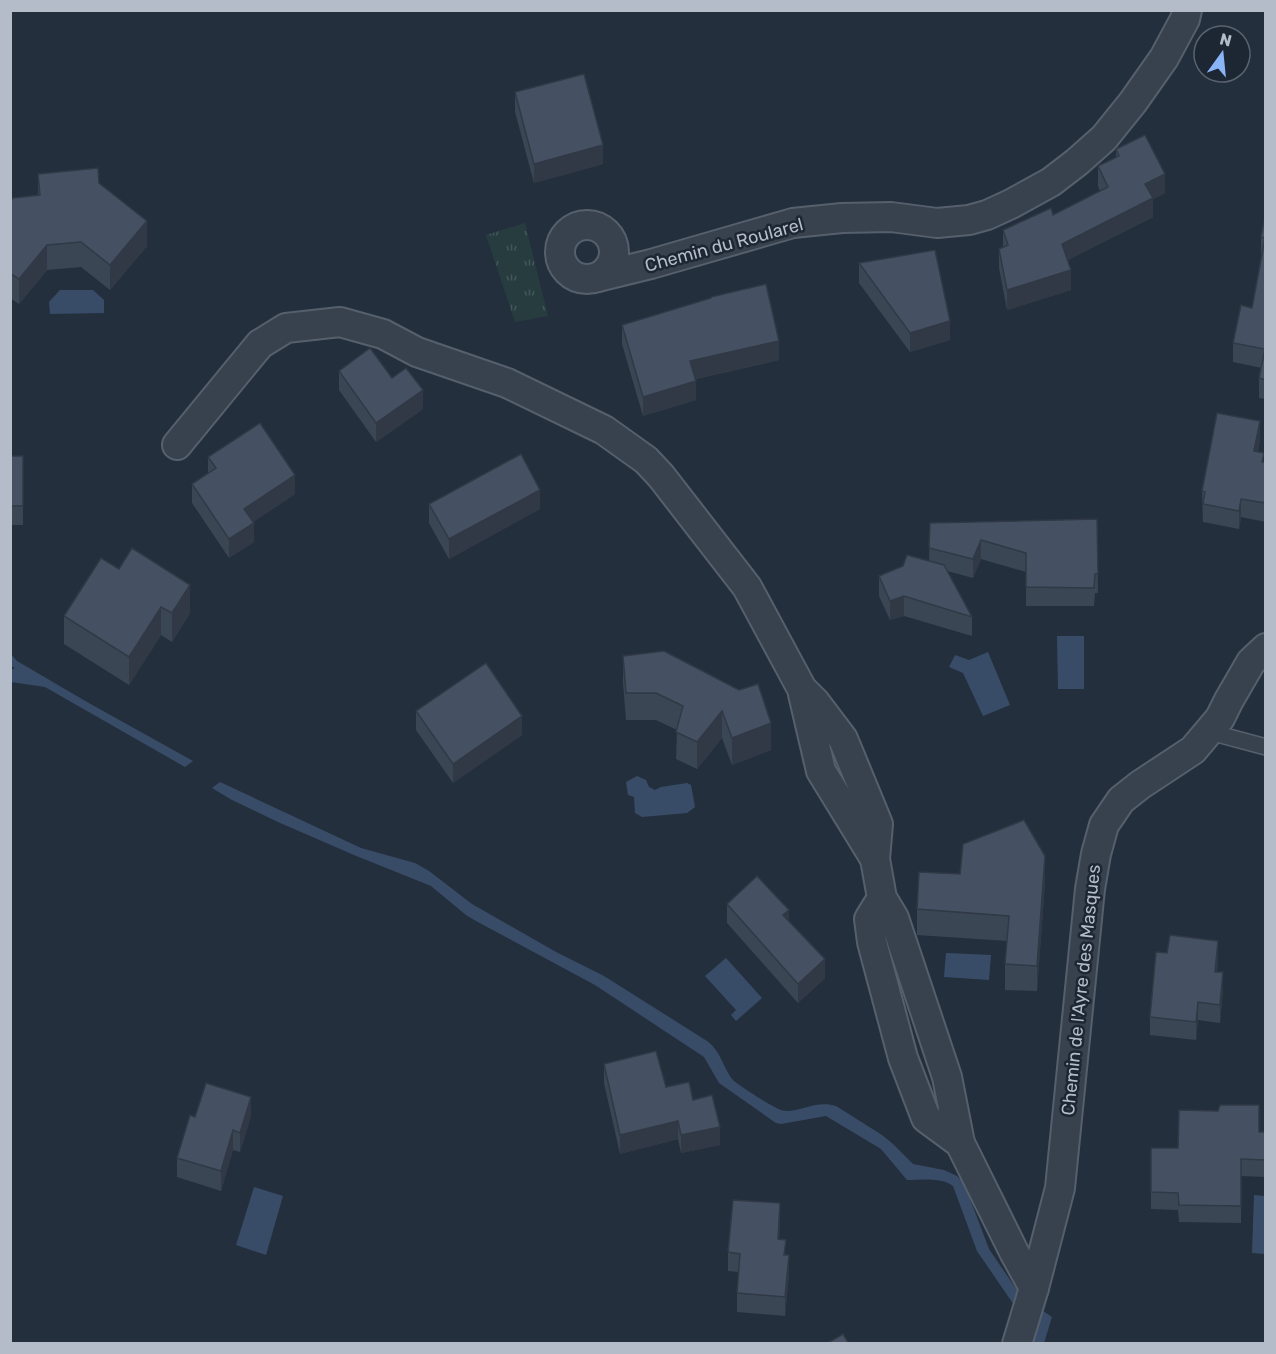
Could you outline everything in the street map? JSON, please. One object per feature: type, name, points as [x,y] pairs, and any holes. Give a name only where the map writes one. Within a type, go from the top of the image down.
[{"type":"street","name":"Chemin du Roularel","points":[[598,277],[793,223],[842,218],[891,217],[937,223],[969,220],[987,215],[1051,183],[1104,138],[1164,58],[1185,19],[1187,10]]},
{"type":"street","points":[[595,226],[606,233],[613,244],[612,263],[609,269],[598,277],[579,278],[568,272],[561,260],[562,241],[576,227],[595,226]]},
{"type":"street","points":[[613,244],[651,264]]},
{"type":"street","points":[[177,445],[260,344],[286,328],[340,322],[383,334],[417,352],[507,383],[604,430],[646,460],[747,587],[802,689],[822,771],[874,859],[882,898],[894,918],[946,1077],[960,1143],[1034,1288]]},
{"type":"street","name":"Chemin de l'Ayre des Masques","points":[[1017,1344],[1060,1188],[1090,889],[1104,825],[1121,801],[1140,785],[1193,750],[1210,732],[1251,662],[1266,648]]},
{"type":"lane","points":[[1210,732],[1266,747]]},
{"type":"green space","points":[[525,223],[548,316],[515,322],[486,235]]},
{"type":"water","points":[[60,290],[93,290],[104,300],[104,313],[50,314],[49,302]]},
{"type":"water","points":[[1057,636],[1084,636],[1084,689],[1058,689]]},
{"type":"water","points":[[988,652],[1010,705],[983,716],[963,673],[949,667],[955,655],[969,660]]},
{"type":"water","points":[[10,653],[17,661],[193,761],[185,767],[45,687],[11,682],[11,669],[15,669],[11,665]]},
{"type":"water","points":[[637,776],[646,780],[649,787],[655,790],[687,783],[691,785],[695,807],[687,813],[642,817],[635,813],[634,797],[628,795],[626,782]]},
{"type":"water","points":[[220,782],[361,848],[415,863],[429,871],[472,904],[556,952],[604,976],[707,1041],[716,1050],[733,1080],[777,1108],[787,1111],[821,1104],[836,1106],[882,1135],[913,1164],[944,1170],[957,1176],[964,1183],[989,1249],[1019,1293],[1014,1305],[977,1251],[953,1186],[937,1180],[907,1180],[881,1149],[826,1116],[776,1123],[719,1083],[704,1057],[595,985],[466,915],[431,886],[354,855],[232,800],[212,788]]},
{"type":"water","points":[[946,953],[991,955],[989,980],[944,977]]},
{"type":"water","points":[[726,958],[762,998],[736,1021],[731,1015],[736,1010],[705,976]]},
{"type":"water","points":[[254,1187],[283,1196],[266,1255],[236,1245]]},
{"type":"water","points":[[1254,1195],[1265,1196],[1265,1254],[1252,1253]]},
{"type":"water","points":[[1043,1311],[1052,1317],[1044,1343],[1032,1343]]},
{"type":"building","points":[[584,74],[603,145],[534,164],[515,92]]},
{"type":"building","points":[[1145,135],[1165,174],[1145,184],[1153,198],[1062,244],[1071,270],[1007,290],[999,249],[1008,245],[1003,230],[1051,208],[1053,215],[1108,187],[1098,166],[1119,156],[1116,149]]},
{"type":"building","points":[[98,168],[99,183],[147,221],[110,265],[81,242],[47,245],[19,279],[10,273],[10,201],[13,198],[40,195],[38,174]]},
{"type":"building","points":[[1266,212],[1266,380],[1259,378],[1265,349],[1233,343],[1241,305],[1252,308],[1265,238],[1261,237]]},
{"type":"building","points":[[935,250],[950,321],[910,333],[859,263]]},
{"type":"building","points":[[766,284],[779,341],[690,361],[696,381],[643,397],[622,325],[711,297]]},
{"type":"building","points":[[370,348],[392,378],[406,368],[423,390],[376,423],[339,371]]},
{"type":"building","points":[[1217,413],[1260,421],[1254,451],[1264,453],[1262,462],[1266,462],[1266,503],[1241,499],[1239,511],[1203,504],[1205,492],[1202,491]]},
{"type":"building","points":[[260,423],[295,475],[244,509],[254,523],[229,539],[192,484],[216,468],[208,457]]},
{"type":"building","points":[[521,454],[540,490],[449,539],[429,504]]},
{"type":"building","points":[[10,456],[23,456],[23,506],[10,506]]},
{"type":"building","points":[[1097,519],[1098,574],[1095,574],[1094,588],[1026,587],[1026,553],[981,540],[973,559],[929,548],[930,523]]},
{"type":"building","points":[[132,548],[190,585],[172,613],[161,607],[129,657],[64,616],[101,558],[119,569]]},
{"type":"building","points":[[907,555],[944,565],[972,617],[904,596],[890,601],[879,576],[903,566]]},
{"type":"building","points":[[664,651],[739,690],[758,684],[771,723],[732,738],[722,711],[697,742],[676,732],[683,706],[656,693],[626,693],[623,656]]},
{"type":"building","points":[[486,663],[522,716],[453,764],[416,711]]},
{"type":"building","points":[[1024,820],[1045,856],[1037,966],[1005,964],[1009,916],[917,909],[919,872],[960,874],[963,844]]},
{"type":"building","points":[[757,876],[789,910],[783,915],[825,959],[798,984],[727,904]]},
{"type":"building","points":[[1170,935],[1218,941],[1215,972],[1223,972],[1220,1005],[1198,1002],[1196,1022],[1150,1017],[1156,952],[1167,953]]},
{"type":"building","points":[[656,1051],[666,1087],[689,1082],[693,1100],[712,1095],[720,1127],[681,1135],[678,1121],[620,1135],[604,1064]]},
{"type":"building","points":[[206,1083],[251,1097],[240,1133],[233,1130],[221,1171],[177,1158],[190,1115],[195,1117]]},
{"type":"building","points":[[1220,1105],[1259,1105],[1259,1132],[1266,1132],[1266,1160],[1241,1159],[1241,1206],[1179,1205],[1178,1193],[1151,1192],[1151,1148],[1178,1148],[1179,1110],[1218,1111]]},
{"type":"building","points":[[733,1200],[780,1203],[778,1239],[786,1240],[784,1255],[789,1255],[785,1297],[737,1293],[740,1254],[728,1252]]},
{"type":"building","points":[[843,1334],[849,1344],[826,1344]]}]
